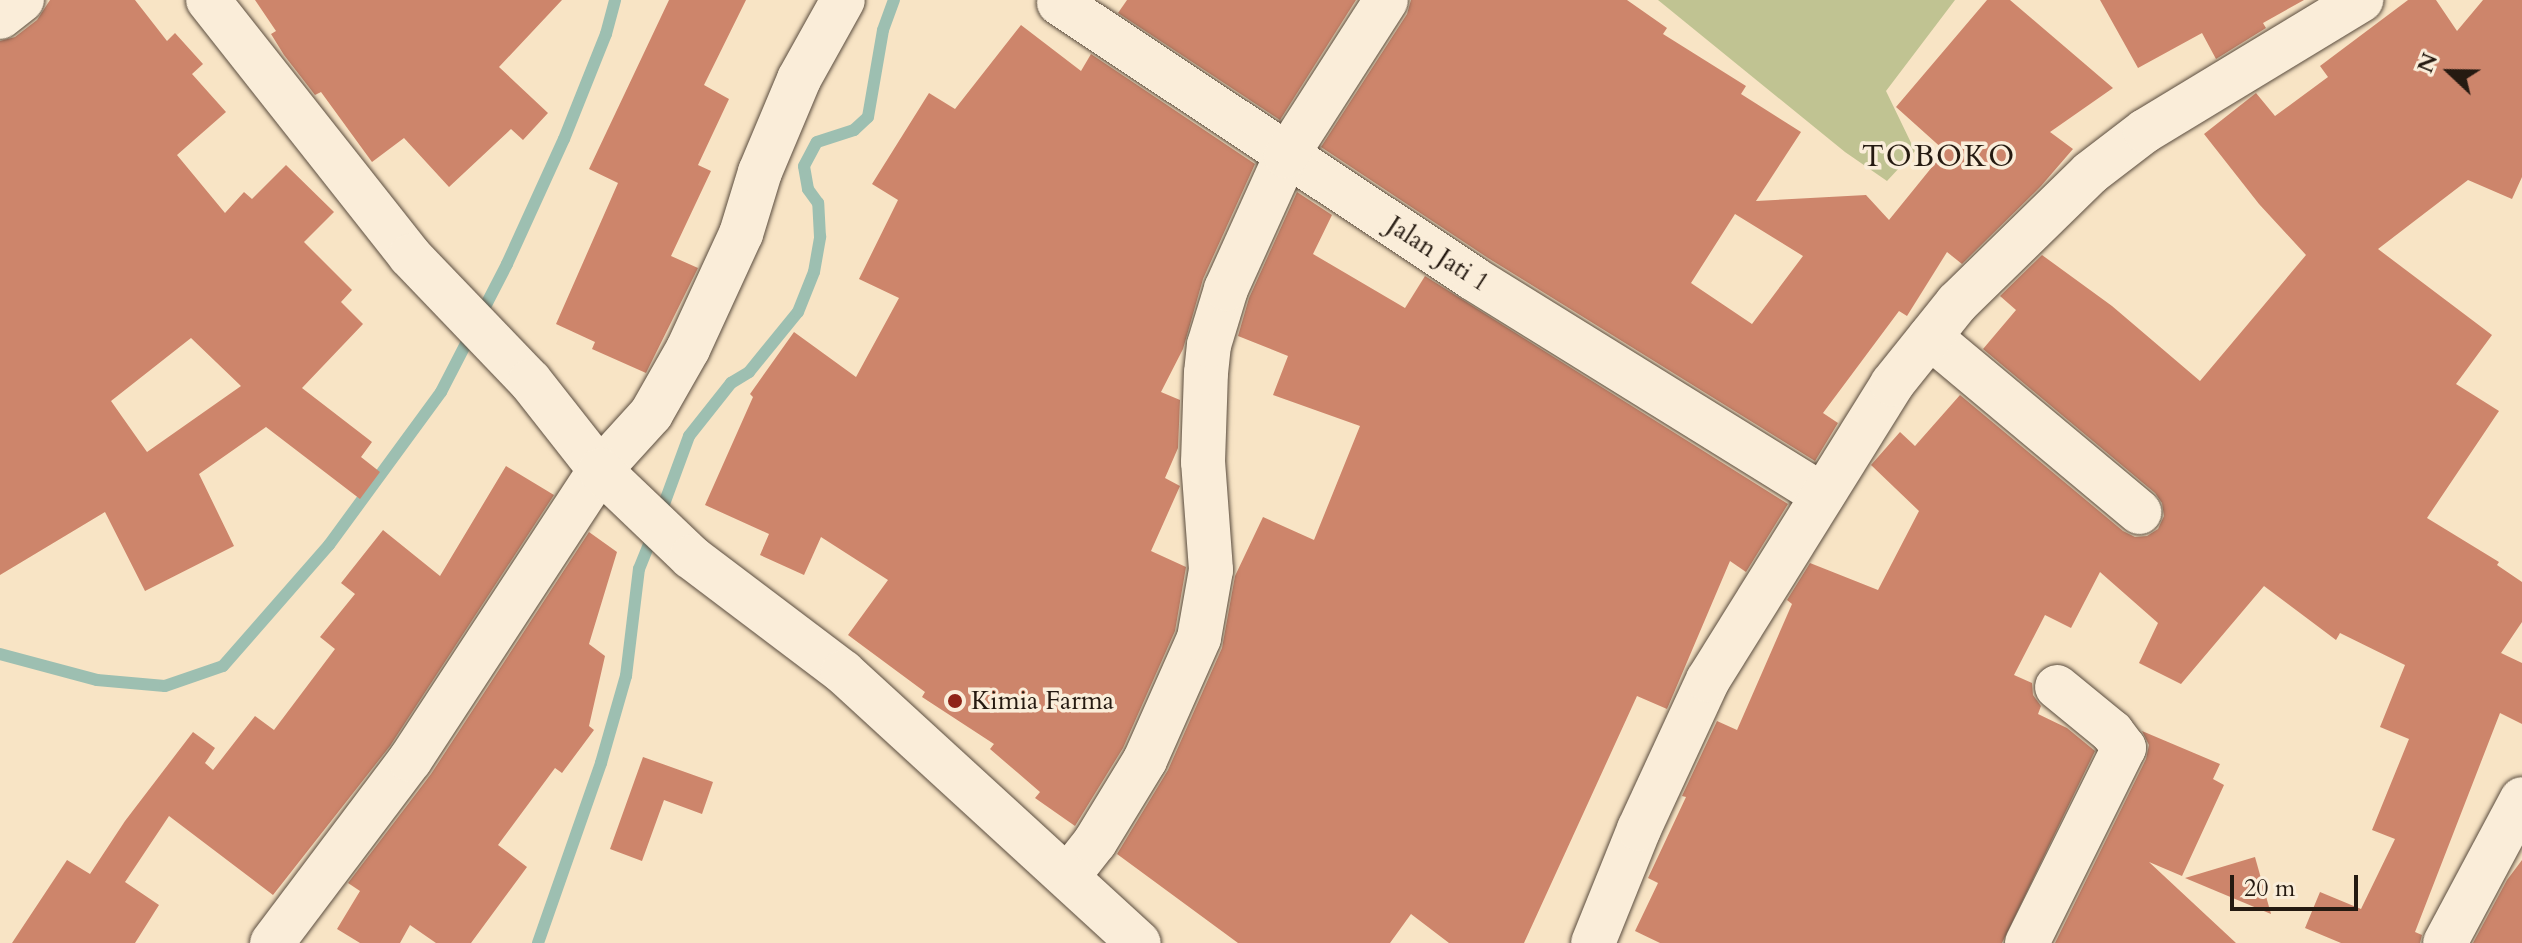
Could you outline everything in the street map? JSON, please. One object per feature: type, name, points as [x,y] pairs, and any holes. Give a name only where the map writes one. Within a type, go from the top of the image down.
[{"type":"street","points":[[0,17],[22,0]]},
{"type":"street","points":[[208,0],[410,256],[530,381],[600,470],[691,557],[843,672],[1069,875],[1139,943]]},
{"type":"street","points":[[272,943],[410,760],[600,470],[651,414],[688,349],[741,234],[760,172],[799,79],[843,0]]},
{"type":"street","points":[[1069,875],[1095,842],[1145,760],[1199,638],[1211,570],[1203,462],[1209,345],[1236,264],[1286,156],[1386,0]]},
{"type":"street","points":[[1593,943],[1639,829],[1708,680],[1892,384],[1957,303],[2090,173],[2145,131],[2361,0]]},
{"type":"street","name":"Jalan Jati 1","points":[[1059,3],[1286,156],[1628,376],[1822,495]]},
{"type":"street","points":[[1930,337],[2139,512]]},
{"type":"street","points":[[2027,943],[2124,748],[2112,732],[2057,687]]},
{"type":"street","points":[[2445,943],[2522,799]]},
{"type":"green space","points":[[1658,0],[1955,0],[1886,91],[1915,151],[1887,181],[1845,152]]},
{"type":"building","points":[[50,0],[135,0],[167,41],[175,33],[203,64],[192,74],[226,112],[177,155],[225,213],[244,192],[252,199],[286,165],[334,212],[304,242],[352,290],[341,302],[363,324],[302,388],[372,442],[361,457],[380,472],[360,499],[266,427],[199,474],[234,546],[145,591],[105,512],[0,575],[0,41],[15,37],[37,20]],"holes":[[[191,338],[241,386],[147,452],[111,401]]]},
{"type":"building","points":[[255,0],[562,0],[499,67],[548,113],[523,140],[511,129],[449,187],[404,138],[372,162],[321,92],[315,95],[284,55],[271,34],[276,31]]},
{"type":"building","points":[[669,0],[746,0],[704,85],[729,99],[698,165],[711,171],[671,256],[698,268],[646,373],[592,349],[595,342],[556,324],[618,183],[589,169]]},
{"type":"building","points":[[1127,0],[1356,0],[1280,120],[1118,13]]},
{"type":"building","points":[[1411,0],[1627,0],[1667,28],[1663,34],[1746,86],[1741,94],[1801,132],[1756,201],[1866,195],[1889,220],[1945,151],[1896,107],[1987,0],[2010,0],[2113,88],[2050,132],[2073,149],[2041,186],[1962,264],[1947,252],[1907,316],[1899,311],[1823,413],[1838,423],[1815,461],[1488,258],[1321,147],[1407,14]],"holes":[[[1735,214],[1803,256],[1752,324],[1691,283]]]},
{"type":"building","points":[[2100,0],[2304,0],[2263,23],[2266,28],[2216,59],[2202,33],[2138,68]]},
{"type":"building","points":[[2408,0],[2436,0],[2457,31],[2483,0],[2522,0],[2522,177],[2512,199],[2468,180],[2378,249],[2492,335],[2456,384],[2499,411],[2427,518],[2499,562],[2497,565],[2522,582],[2522,622],[2501,653],[2522,663],[2522,724],[2500,713],[2415,932],[2422,935],[2420,943],[2341,943],[2305,928],[2320,892],[2361,909],[2395,839],[2372,830],[2409,739],[2380,727],[2405,665],[2340,633],[2336,640],[2264,586],[2181,684],[2139,663],[2158,623],[2100,572],[2071,628],[2045,615],[2014,675],[2032,683],[2033,695],[2041,706],[2038,714],[2067,728],[2095,751],[2002,943],[1660,943],[1635,931],[1658,883],[1648,878],[1717,721],[1737,730],[1792,604],[1787,600],[1810,563],[1878,590],[1919,511],[1871,465],[1900,432],[1915,446],[1960,395],[2123,531],[2135,537],[2147,536],[2158,529],[2164,516],[2162,503],[2155,493],[1983,349],[2016,310],[2000,296],[2042,255],[2112,306],[2200,381],[2306,255],[2259,204],[2204,134],[2256,93],[2275,116],[2328,77],[2320,66]]},
{"type":"building","points":[[1021,25],[1081,71],[1091,54],[1255,164],[1203,279],[1183,349],[1161,392],[1180,400],[1178,448],[1165,478],[1180,486],[1151,551],[1186,567],[1175,631],[1123,748],[1075,826],[1035,798],[1040,792],[990,749],[994,744],[922,697],[925,692],[848,635],[888,580],[821,537],[804,575],[760,555],[769,534],[705,505],[753,397],[750,394],[794,332],[856,377],[899,298],[859,279],[898,200],[872,184],[929,93],[955,109]]},
{"type":"building","points":[[1297,192],[1332,215],[1313,254],[1405,308],[1425,276],[1788,504],[1746,572],[1730,561],[1667,709],[1637,696],[1524,943],[1449,943],[1411,914],[1390,943],[1238,943],[1117,854],[1168,770],[1222,648],[1235,576],[1263,517],[1314,540],[1360,426],[1273,395],[1288,356],[1238,336],[1249,298]]},
{"type":"building","points":[[506,466],[554,495],[390,746],[273,895],[169,816],[125,882],[159,905],[135,943],[12,943],[67,860],[90,874],[125,821],[193,732],[215,748],[205,763],[213,770],[255,716],[274,730],[335,649],[320,637],[355,594],[341,583],[383,530],[440,576]]},
{"type":"building","points":[[589,532],[617,552],[589,644],[605,656],[589,726],[594,730],[562,773],[555,768],[498,845],[527,867],[471,943],[436,943],[410,925],[400,943],[360,943],[337,929],[360,891],[348,883],[431,774]]},
{"type":"building","points":[[2142,731],[2220,764],[2213,779],[2224,785],[2182,876],[2149,862],[2236,943],[2055,943],[2146,759],[2149,745]]},
{"type":"building","points":[[643,757],[713,782],[702,814],[664,800],[642,861],[610,849]]},
{"type":"building","points":[[2255,857],[2271,914],[2185,878]]},
{"type":"building","points":[[2522,860],[2522,943],[2473,943],[2507,880]]},
{"type":"waterway","points":[[0,654],[97,680],[165,686],[223,666],[329,545],[441,392],[507,264],[564,139],[606,34],[615,0]]},
{"type":"waterway","points":[[660,515],[689,436],[731,383],[749,372],[798,312],[814,272],[820,237],[818,203],[808,189],[804,166],[817,142],[854,130],[868,117],[883,30],[894,0]]},
{"type":"waterway","points":[[538,943],[601,763],[626,676],[639,569],[654,532]]},
{"type":"place","name":"Kimia Farma","points":[[955,701]]},
{"type":"district","name":"TOBOKO","points":[[1939,157]]}]
